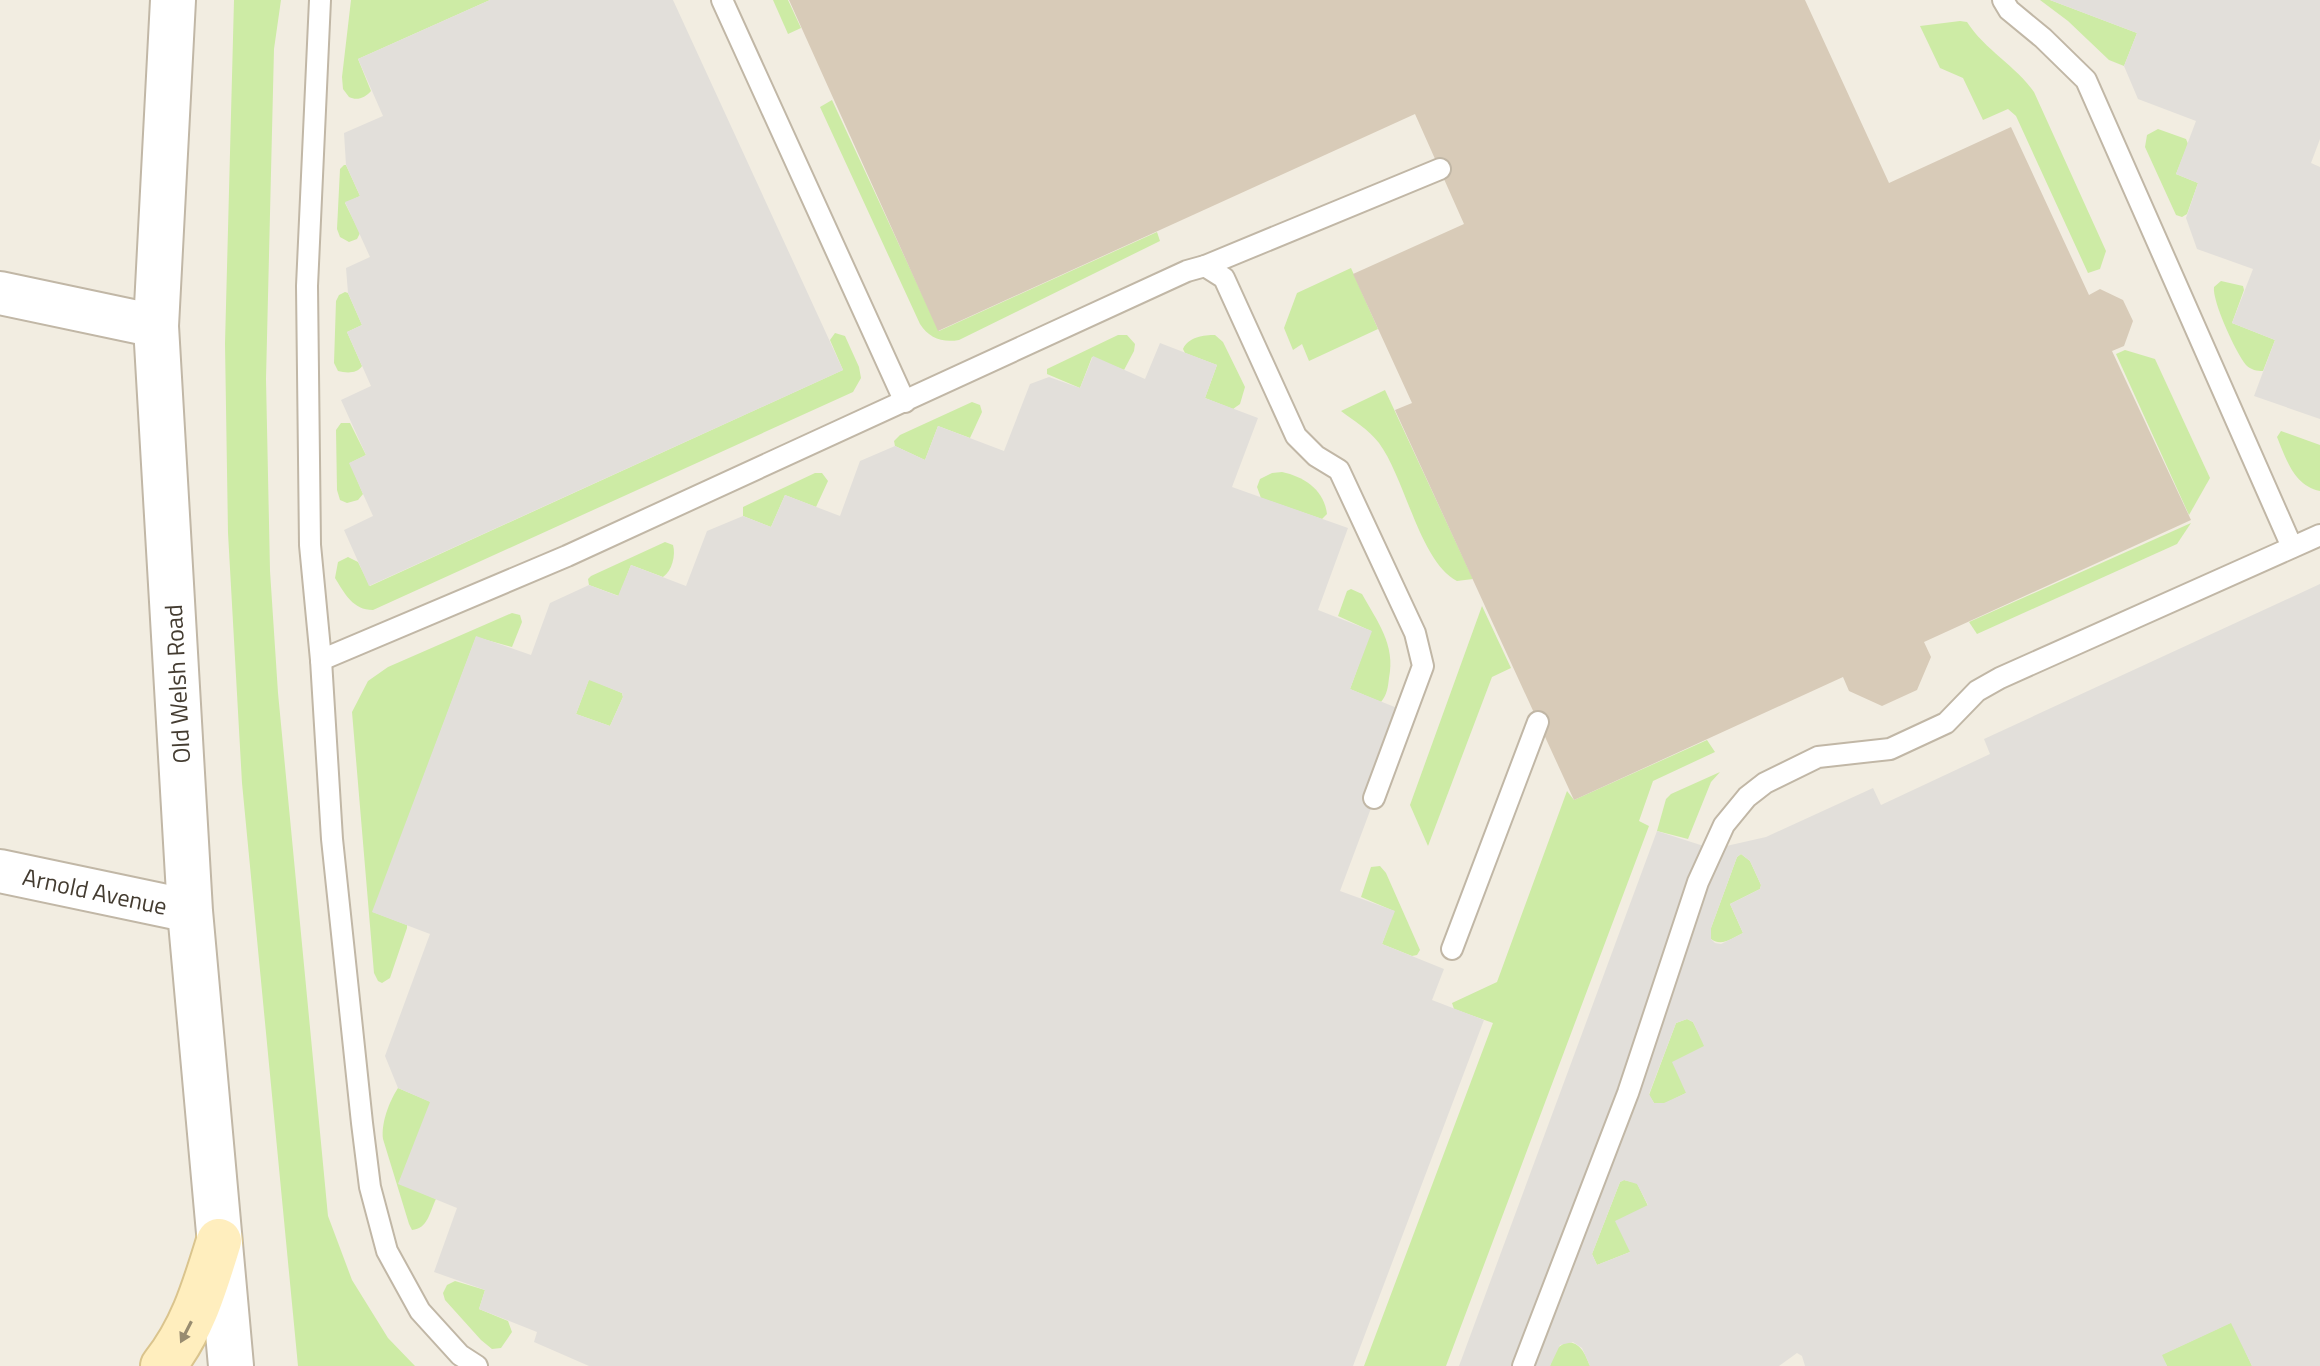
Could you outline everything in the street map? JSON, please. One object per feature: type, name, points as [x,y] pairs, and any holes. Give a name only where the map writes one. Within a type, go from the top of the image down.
[{"type":"main road","points":[[163,1366],[179,1346],[198,1308],[219,1241]]},
{"type":"street","name":"Old Welsh Road","points":[[173,0],[156,326],[190,911],[231,1366]]},
{"type":"street","points":[[0,293],[156,326]]},
{"type":"street","name":"Arnold Avenue","points":[[0,871],[190,911]]},
{"type":"lane","points":[[320,0],[307,286],[310,545],[332,839],[370,1187],[387,1251],[420,1311],[460,1355],[477,1366]]},
{"type":"lane","points":[[722,0],[905,402]]},
{"type":"lane","points":[[2003,0],[2009,10],[2086,80],[2292,547]]},
{"type":"lane","points":[[321,660],[567,556],[1187,271],[1440,169]]},
{"type":"lane","points":[[1205,266],[1224,278],[1296,436],[1316,456],[1339,470],[1415,633],[1423,666],[1374,798]]},
{"type":"lane","points":[[1523,1366],[1628,1093],[1698,882],[1724,825],[1747,797],[1765,783],[1818,757],[1890,749],[1904,743],[1946,723],[1977,691],[2000,678],[2320,535]]},
{"type":"lane","points":[[1452,949],[1538,722]]},
{"type":"green space","points":[[234,0],[281,0],[274,49],[266,379],[270,571],[278,693],[328,1216],[352,1280],[388,1338],[415,1366],[298,1366],[242,783],[228,533],[225,344]]},
{"type":"green space","points":[[351,0],[490,0],[358,59],[371,91],[355,99],[343,89],[342,77]]},
{"type":"green space","points":[[773,0],[788,0],[801,28],[788,34]]},
{"type":"green space","points":[[2040,0],[2050,0],[2137,33],[2124,66],[2109,60],[2068,21]]},
{"type":"green space","points":[[1967,22],[2034,92],[2106,251],[2100,269],[2088,273],[2016,116],[2008,109],[1983,120],[1963,78],[1940,68],[1920,26]]},
{"type":"green space","points":[[832,100],[939,331],[1157,232],[1160,241],[959,340],[936,338],[920,324],[820,107]]},
{"type":"green space","points":[[2158,129],[2186,139],[2188,144],[2176,174],[2198,183],[2187,214],[2182,217],[2176,215],[2145,147],[2147,135]]},
{"type":"green space","points":[[344,165],[360,196],[345,203],[360,233],[357,239],[349,242],[340,237],[337,229],[340,169]]},
{"type":"green space","points":[[1351,268],[1378,329],[1309,361],[1302,344],[1293,350],[1284,328],[1297,293]]},
{"type":"green space","points":[[2221,281],[2243,286],[2232,323],[2275,340],[2263,371],[2246,365],[2231,339],[2214,294],[2214,287]]},
{"type":"green space","points":[[345,292],[362,325],[347,332],[362,366],[351,372],[338,371],[334,363],[336,301]]},
{"type":"green space","points":[[835,333],[845,336],[859,367],[861,378],[853,392],[373,610],[355,604],[335,578],[338,562],[348,557],[358,562],[370,586],[843,370],[830,340]]},
{"type":"green space","points":[[1118,335],[1127,335],[1135,344],[1124,370],[1092,357],[1080,388],[1047,374],[1047,369]]},
{"type":"green space","points":[[1215,335],[1223,342],[1245,387],[1240,404],[1233,409],[1205,398],[1217,365],[1185,353],[1183,349],[1192,339]]},
{"type":"green space","points":[[2125,350],[2155,359],[2210,478],[2189,515],[2116,354]]},
{"type":"green space","points":[[1385,390],[1473,579],[1457,581],[1444,571],[1423,538],[1379,443],[1341,411]]},
{"type":"green space","points":[[972,402],[980,405],[982,412],[970,438],[938,426],[925,460],[895,446],[894,441],[900,435]]},
{"type":"green space","points":[[341,423],[350,423],[366,455],[350,463],[363,494],[358,500],[347,503],[340,500],[337,490],[336,430]]},
{"type":"green space","points":[[2281,431],[2320,445],[2320,491],[2297,478],[2277,437]]},
{"type":"green space","points":[[1282,472],[1306,481],[1318,491],[1327,514],[1322,519],[1261,498],[1257,487],[1260,479]]},
{"type":"green space","points":[[815,473],[822,473],[828,481],[816,507],[785,495],[771,527],[743,516],[743,507]]},
{"type":"green space","points":[[2191,523],[2177,544],[1977,634],[1969,622]]},
{"type":"green space","points":[[665,542],[673,545],[674,553],[671,567],[663,577],[631,565],[619,596],[589,585],[591,576]]},
{"type":"green space","points":[[1351,589],[1362,594],[1379,624],[1390,655],[1387,691],[1381,702],[1350,689],[1371,631],[1338,616],[1347,591]]},
{"type":"green space","points":[[1482,606],[1511,668],[1492,677],[1428,846],[1410,805]]},
{"type":"green space","points":[[512,613],[520,615],[522,622],[512,647],[476,637],[373,912],[407,925],[390,978],[382,983],[374,973],[352,712],[368,681],[388,667]]},
{"type":"green space","points":[[589,679],[622,693],[610,726],[576,714]]},
{"type":"green space","points":[[1707,740],[1715,752],[1653,781],[1639,821],[1649,826],[1446,1366],[1364,1366],[1493,1023],[1454,1009],[1452,1003],[1497,982],[1567,791],[1574,800]]},
{"type":"green space","points":[[1720,772],[1711,782],[1688,839],[1657,831],[1666,799],[1671,794]]},
{"type":"green space","points":[[1741,854],[1750,861],[1760,889],[1730,904],[1743,933],[1727,941],[1715,941],[1711,939],[1711,928],[1737,857]]},
{"type":"green space","points":[[1380,866],[1386,873],[1420,950],[1417,955],[1412,956],[1382,944],[1394,911],[1361,897],[1371,867]]},
{"type":"green space","points":[[1687,1019],[1693,1022],[1705,1046],[1686,1093],[1664,1104],[1654,1103],[1649,1095],[1676,1023]]},
{"type":"green space","points":[[398,1088],[431,1102],[399,1183],[436,1199],[425,1223],[412,1230],[383,1139],[386,1113]]},
{"type":"green space","points":[[1620,1182],[1637,1183],[1648,1206],[1630,1252],[1597,1265],[1592,1254]]},
{"type":"green space","points":[[455,1281],[485,1290],[479,1309],[508,1321],[512,1332],[501,1348],[492,1349],[481,1340],[445,1300],[443,1293],[447,1285]]},
{"type":"green space","points":[[2232,1322],[2252,1366],[2167,1366],[2161,1355]]},
{"type":"green space","points":[[1566,1342],[1579,1346],[1590,1366],[1550,1366],[1556,1349]]},
{"type":"shaded area","points":[[490,0],[673,0],[843,370],[369,586],[344,530],[373,516],[349,463],[366,455],[341,400],[371,386],[347,332],[362,325],[348,293],[346,268],[370,257],[345,202],[360,196],[346,165],[344,133],[383,116],[358,59]]},
{"type":"shaded area","points":[[2050,0],[2320,0],[2320,139],[2311,163],[2320,167],[2320,419],[2254,396],[2275,340],[2232,323],[2253,269],[2197,249],[2186,218],[2198,183],[2176,174],[2196,121],[2138,99],[2124,66],[2137,33]]},
{"type":"shaded area","points":[[1160,343],[1217,365],[1205,398],[1258,418],[1232,487],[1348,528],[1318,610],[1372,631],[1350,689],[1407,712],[1340,891],[1395,911],[1382,944],[1444,969],[1432,1000],[1484,1020],[1353,1366],[589,1366],[534,1342],[537,1332],[479,1309],[485,1290],[434,1272],[457,1208],[398,1184],[430,1102],[398,1088],[385,1056],[430,934],[372,912],[476,636],[531,655],[550,603],[589,585],[618,596],[631,565],[686,586],[707,531],[743,516],[771,527],[785,495],[840,516],[860,461],[895,446],[925,460],[938,426],[1004,451],[1030,384],[1049,377],[1080,388],[1093,356],[1145,379]],"holes":[[[589,680],[622,693],[610,726],[576,714]]]},
{"type":"shaded area","points":[[2320,584],[2320,1366],[2252,1366],[2231,1323],[2162,1355],[2167,1366],[1805,1366],[1802,1356],[1797,1353],[1779,1366],[1590,1366],[1582,1348],[1573,1342],[1560,1345],[1550,1366],[1459,1366],[1657,831],[1713,849],[1766,837],[1873,788],[1881,805],[1990,754],[1984,739]],"holes":[[[1741,854],[1750,861],[1760,889],[1730,904],[1743,933],[1721,944],[1715,943],[1711,939],[1711,928],[1737,857]],[[1687,1019],[1693,1022],[1704,1046],[1672,1062],[1686,1093],[1664,1103],[1654,1103],[1649,1094],[1676,1023]],[[1624,1180],[1637,1184],[1648,1205],[1615,1221],[1630,1252],[1597,1265],[1592,1254],[1620,1182]]]},
{"type":"building","points":[[789,0],[1805,0],[1889,183],[2011,127],[2089,295],[2100,289],[2123,300],[2133,321],[2124,346],[2112,351],[2191,520],[1924,642],[1931,657],[1917,690],[1882,706],[1849,691],[1843,677],[1574,800],[1395,410],[1412,403],[1353,274],[1464,224],[1415,114],[938,331]]}]
